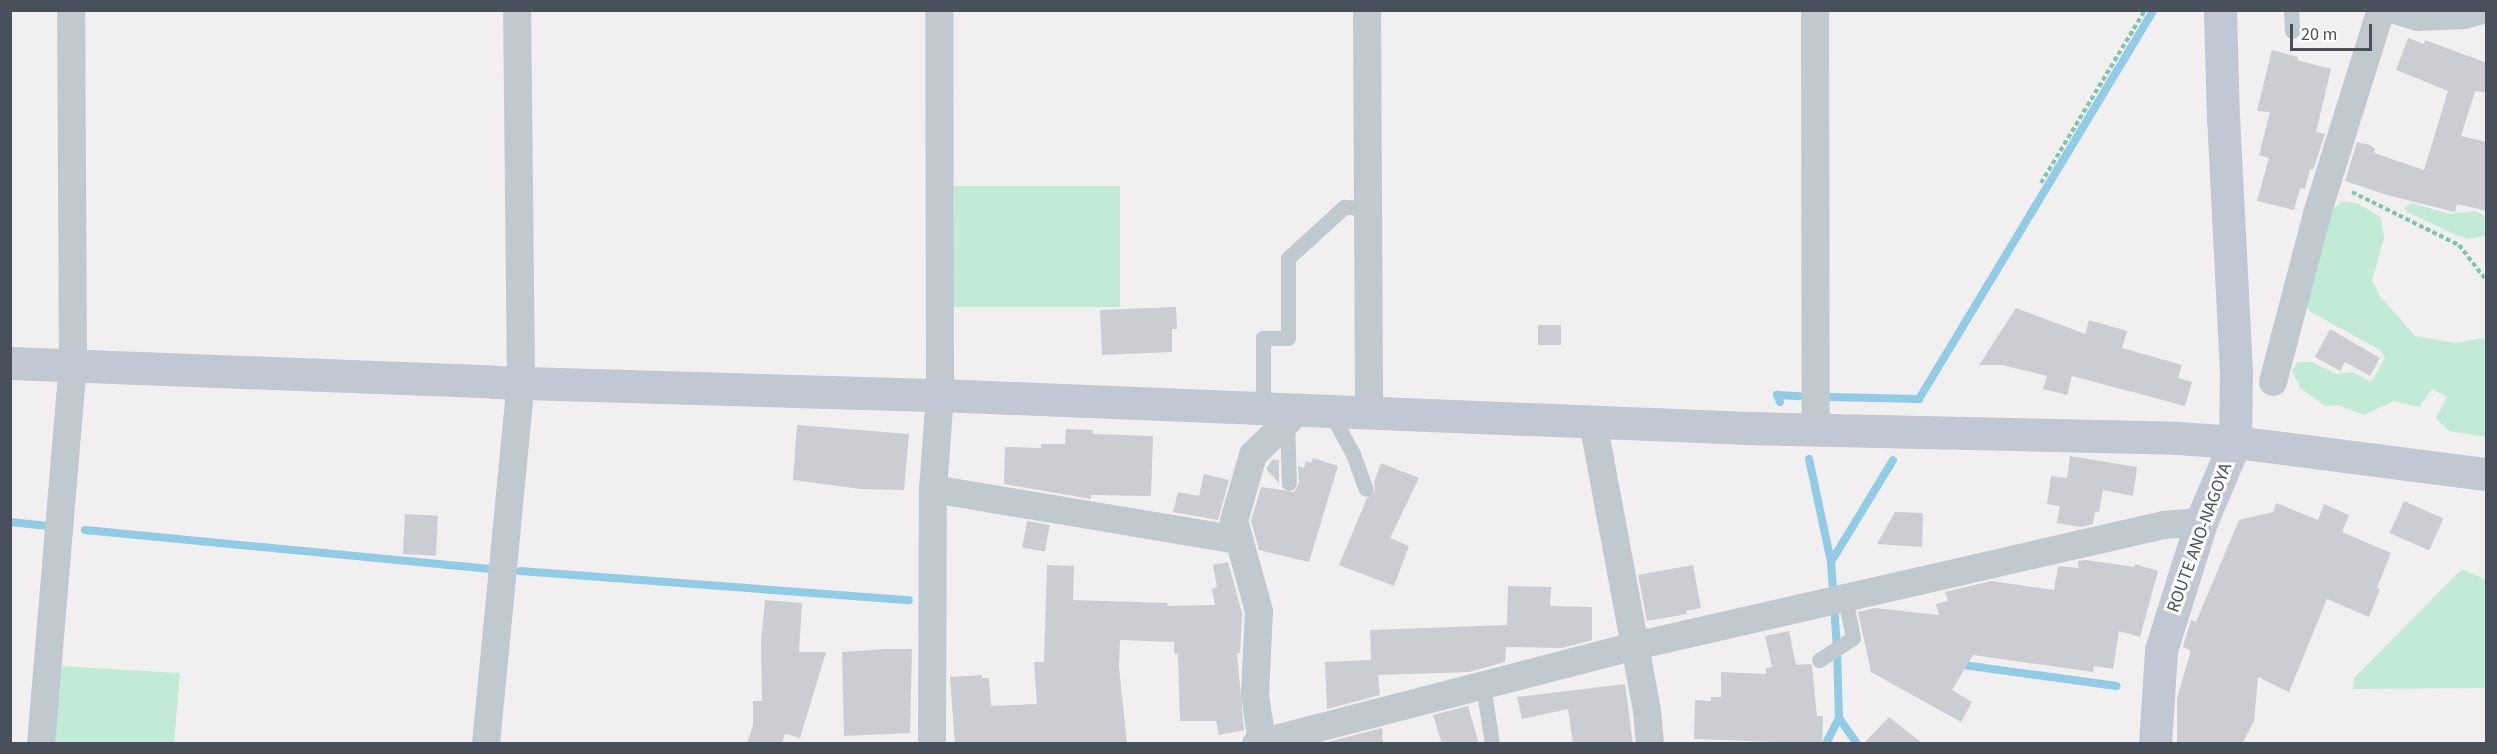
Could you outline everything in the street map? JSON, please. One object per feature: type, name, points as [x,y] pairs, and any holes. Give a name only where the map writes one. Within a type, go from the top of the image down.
[{"type":"street","points":[[41,744],[73,366],[71,10]]},
{"type":"street","points":[[486,744],[521,382],[518,10]]},
{"type":"street","points":[[932,744],[933,489],[940,394],[939,10]]},
{"type":"street","points":[[1367,10],[1369,414]]},
{"type":"street","points":[[1815,10],[1816,430]]},
{"type":"street","points":[[10,363],[521,382],[940,394],[1295,413],[1816,430],[2177,438],[2235,442],[2236,372],[2223,119],[2220,10]]},
{"type":"street","points":[[2273,382],[2327,180],[2381,10]]},
{"type":"street","points":[[2395,10],[2418,17],[2464,15],[2483,10]]},
{"type":"street","points":[[1295,413],[1253,455],[1234,521],[1259,611],[1255,695],[1259,743],[1302,738],[1483,685],[1635,646],[2164,525],[2201,522]]},
{"type":"street","points":[[1593,422],[1635,646],[1650,744]]},
{"type":"street","name":"ROUTE ANO-NAGOYA","points":[[2155,744],[2161,650],[2201,522],[2235,442],[2487,474]]},
{"type":"street","points":[[933,489],[1239,540]]},
{"type":"lane","points":[[2291,10],[2292,31]]},
{"type":"lane","points":[[1289,483],[1295,413],[1263,338],[1288,338],[1288,258],[1344,207],[1368,208]]},
{"type":"lane","points":[[1295,413],[1353,454],[1366,489]]},
{"type":"lane","points":[[1822,658],[1853,638],[1836,600]]},
{"type":"lane","points":[[1483,685],[1492,744]]},
{"type":"path","points":[[2041,183],[2145,10]]},
{"type":"path","points":[[2327,180],[2459,245],[2487,280]]},
{"type":"green space","points":[[954,186],[1120,186],[1120,307],[954,307]]},
{"type":"green space","points":[[2342,201],[2359,204],[2381,218],[2384,238],[2372,280],[2379,295],[2415,336],[2456,343],[2482,338],[2486,340],[2486,437],[2449,431],[2436,418],[2447,397],[2432,389],[2419,407],[2394,401],[2364,415],[2339,405],[2325,406],[2300,388],[2292,370],[2298,362],[2312,362],[2337,374],[2352,372],[2369,381],[2374,378],[2385,357],[2380,350],[2309,311],[2304,301],[2333,209]]},
{"type":"green space","points":[[2411,203],[2450,214],[2476,211],[2486,217],[2486,236],[2467,239],[2456,235],[2407,212],[2404,208]]},
{"type":"green space","points":[[2462,569],[2486,580],[2486,688],[2353,689],[2354,678]]},
{"type":"green space","points":[[58,666],[180,673],[174,743],[50,744]]},
{"type":"building","points":[[2408,38],[2424,44],[2425,40],[2487,63],[2487,93],[2475,91],[2461,136],[2487,142],[2487,211],[2457,204],[2455,212],[2387,195],[2345,181],[2357,142],[2370,145],[2375,149],[2374,153],[2424,170],[2448,91],[2396,70]]},
{"type":"building","points":[[2272,50],[2298,57],[2297,60],[2331,69],[2316,132],[2325,134],[2313,170],[2310,169],[2305,189],[2300,188],[2294,210],[2257,201],[2269,158],[2259,155],[2270,112],[2257,111]]},
{"type":"building","points":[[1176,307],[1177,329],[1172,329],[1172,352],[1102,355],[1100,310]]},
{"type":"building","points":[[2016,308],[2085,334],[2089,320],[2127,331],[2122,348],[2182,365],[2178,378],[2192,382],[2185,406],[2072,376],[2067,395],[2043,389],[2047,376],[2002,365],[1979,365]]},
{"type":"building","points":[[1538,325],[1561,325],[1561,345],[1538,345]]},
{"type":"building","points":[[2330,329],[2380,358],[2370,376],[2345,362],[2340,371],[2315,357]]},
{"type":"building","points":[[797,425],[909,434],[904,490],[861,489],[793,480]]},
{"type":"building","points":[[1066,429],[1093,430],[1093,434],[1153,436],[1151,496],[1091,495],[1091,499],[1004,484],[1005,447],[1041,448],[1041,444],[1065,444]]},
{"type":"building","points":[[2070,456],[2137,467],[2133,496],[2103,490],[2099,512],[2095,512],[2093,524],[2081,527],[2057,523],[2060,506],[2047,504],[2051,476],[2067,478]]},
{"type":"building","points":[[1313,458],[1338,466],[1309,562],[1259,550],[1251,521],[1261,487],[1294,492],[1299,483],[1298,466],[1304,468],[1306,461],[1311,463]]},
{"type":"building","points":[[1273,459],[1279,460],[1279,483],[1266,469]]},
{"type":"building","points":[[1381,463],[1419,478],[1390,538],[1409,546],[1394,586],[1339,565],[1367,498],[1375,491],[1374,482]]},
{"type":"building","points":[[1204,474],[1229,480],[1218,520],[1173,512],[1178,492],[1199,496]]},
{"type":"building","points":[[2404,501],[2443,518],[2429,550],[2390,533]]},
{"type":"building","points":[[2276,503],[2318,520],[2324,504],[2349,515],[2342,532],[2391,553],[2377,588],[2380,589],[2369,617],[2327,599],[2289,692],[2258,677],[2254,721],[2242,744],[2177,744],[2177,698],[2190,654],[2190,650],[2183,647],[2191,620],[2196,622],[2239,520],[2273,512]]},
{"type":"building","points":[[1895,512],[1923,513],[1922,547],[1877,544]]},
{"type":"building","points":[[405,514],[438,516],[436,556],[403,554]]},
{"type":"building","points":[[1027,521],[1050,525],[1045,552],[1022,548]]},
{"type":"building","points":[[2086,560],[2134,567],[2135,564],[2158,571],[2140,637],[2119,631],[2113,669],[2094,666],[2093,672],[1973,655],[1952,690],[1972,702],[1961,722],[1871,672],[1858,612],[1875,608],[1939,615],[1936,604],[1948,601],[1945,592],[1991,581],[2054,590],[2058,566],[2078,568],[2078,561]]},
{"type":"building","points":[[1228,562],[1242,613],[1240,653],[1237,653],[1244,730],[1219,735],[1216,721],[1180,721],[1178,654],[1174,654],[1174,642],[1120,640],[1119,667],[1127,744],[955,744],[950,677],[982,675],[982,678],[989,678],[991,706],[1037,704],[1034,662],[1044,662],[1047,565],[1074,566],[1073,600],[1168,603],[1167,606],[1215,605],[1212,589],[1217,587],[1213,565]]},
{"type":"building","points":[[1693,565],[1701,608],[1686,611],[1687,614],[1647,621],[1638,575]]},
{"type":"building","points":[[1508,586],[1551,587],[1550,606],[1592,607],[1592,640],[1562,648],[1506,647],[1505,662],[1469,672],[1378,675],[1380,695],[1327,709],[1325,662],[1371,660],[1370,630],[1507,625]]},
{"type":"building","points":[[765,600],[802,603],[799,652],[826,652],[800,738],[785,734],[782,744],[747,744],[753,725],[753,701],[762,701],[761,642]]},
{"type":"building","points":[[1789,631],[1796,665],[1810,664],[1812,666],[1817,716],[1823,716],[1822,744],[1694,739],[1695,700],[1711,701],[1711,697],[1721,697],[1721,672],[1766,674],[1766,668],[1772,667],[1765,636]]},
{"type":"building","points":[[912,649],[910,733],[844,736],[842,652]]},
{"type":"building","points":[[1625,684],[1633,744],[1573,744],[1568,709],[1522,719],[1517,697]]},
{"type":"building","points":[[1468,706],[1479,744],[1442,744],[1433,715]]},
{"type":"building","points":[[1889,717],[1923,744],[1863,744]]},
{"type":"building","points":[[1382,728],[1383,744],[1328,744],[1328,742]]},
{"type":"waterway","points":[[1831,397],[1919,399],[2154,10]]},
{"type":"waterway","points":[[1780,402],[1777,395],[1799,396]]},
{"type":"waterway","points":[[1809,459],[1831,562],[1837,648],[1839,718],[1826,744]]},
{"type":"waterway","points":[[1831,562],[1893,460]]},
{"type":"waterway","points":[[10,522],[46,526]]},
{"type":"waterway","points":[[85,530],[493,569]]},
{"type":"waterway","points":[[520,571],[909,600]]},
{"type":"waterway","points":[[1956,664],[2116,686]]},
{"type":"waterway","points":[[1839,718],[1857,744]]}]
